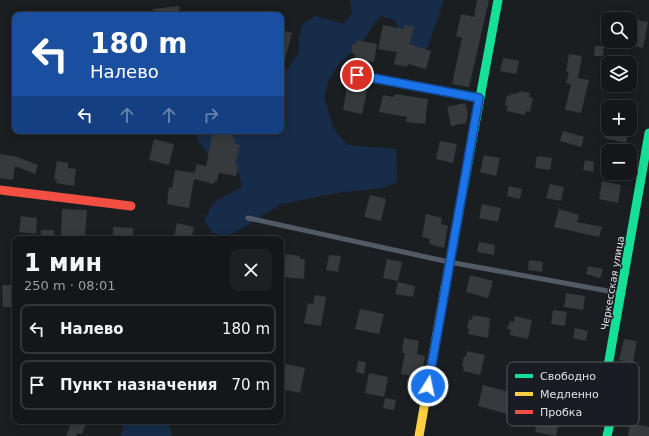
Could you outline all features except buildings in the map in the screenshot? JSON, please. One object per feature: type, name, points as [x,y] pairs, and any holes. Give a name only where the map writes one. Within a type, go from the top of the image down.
[{"type":"street","points":[[419,436],[449,262],[498,0]]},
{"type":"street","name":"Черкесская улица","points":[[609,362],[649,133]]},
{"type":"street","points":[[0,190],[131,206]]},
{"type":"street","name":"Черкесская улица","points":[[607,436],[609,426]]},
{"type":"lane","points":[[357,75],[479,98]]},
{"type":"lane","points":[[248,218],[449,262],[620,294]]},
{"type":"shaded area","points":[[350,0],[444,0],[426,52],[409,59],[402,35],[394,20],[381,16],[374,23],[366,37],[338,65],[327,84],[324,97],[333,128],[347,145],[396,149],[397,182],[383,188],[337,193],[281,204],[243,228],[226,236],[213,233],[204,220],[214,202],[242,187],[239,173],[213,162],[197,139],[198,134],[284,134],[284,68],[288,69],[299,52],[299,38],[302,24],[315,16],[344,24],[352,13]]},
{"type":"shaded area","points":[[123,424],[170,424],[172,436],[121,436]]},
{"type":"traffic: fast","points":[[445,288],[498,0]]},
{"type":"traffic: fast","points":[[609,362],[649,133]]},
{"type":"traffic: fast","points":[[607,436],[609,426]]},
{"type":"traffic: slow","points":[[419,436],[445,288]]},
{"type":"traffic: jam","points":[[0,190],[131,206]]},
{"type":"route","points":[[357,75],[479,98],[428,386]]}]
